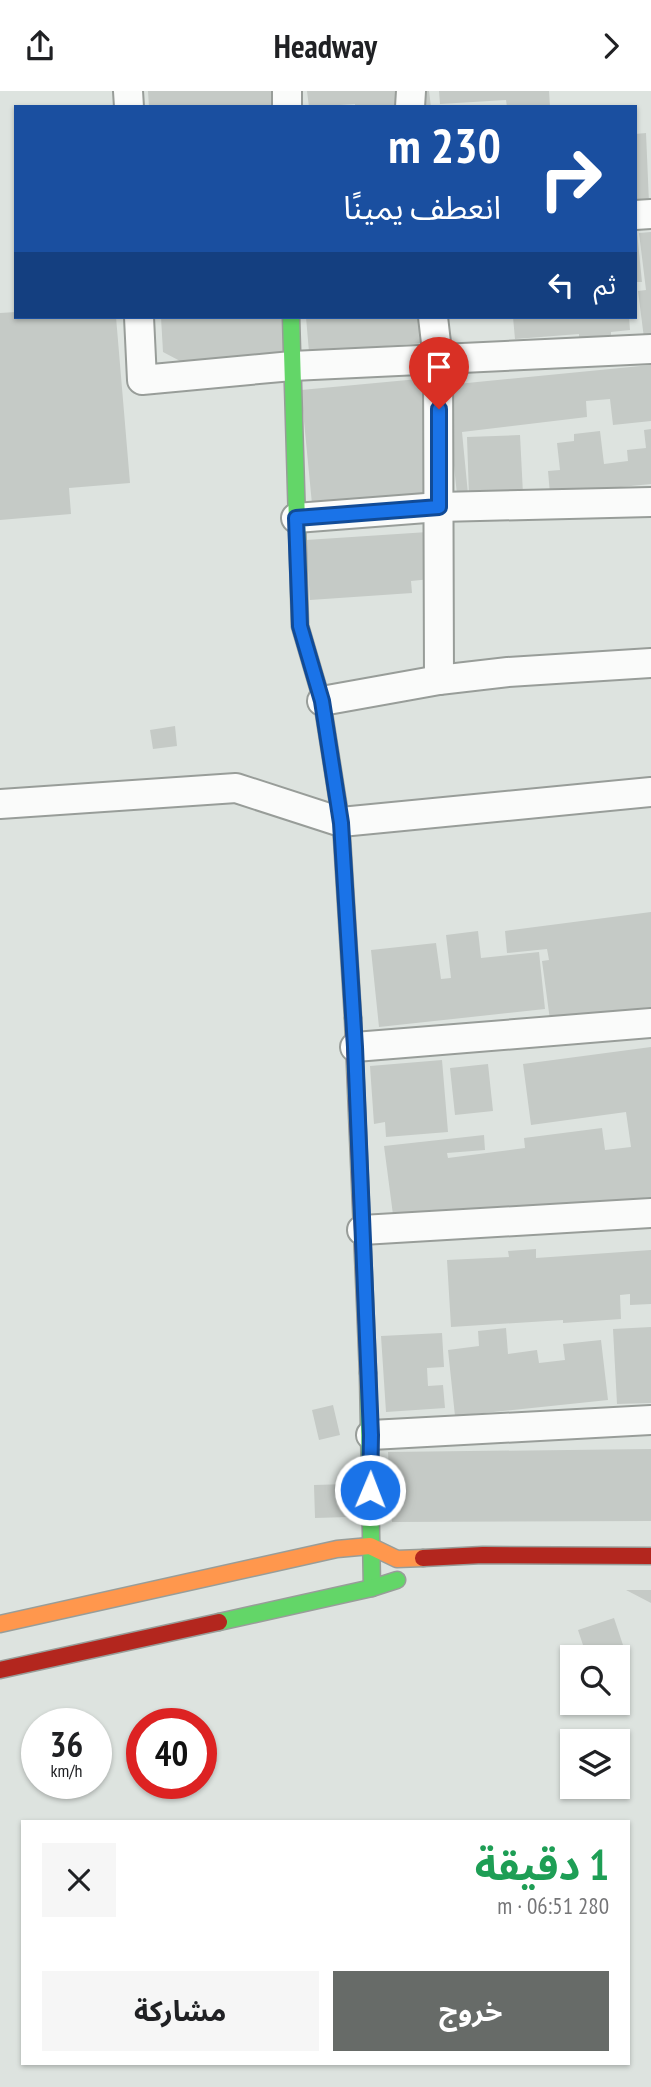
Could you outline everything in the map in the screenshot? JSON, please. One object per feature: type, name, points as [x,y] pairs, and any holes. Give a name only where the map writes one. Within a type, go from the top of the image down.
[{"type":"street","points":[[139,319],[142,380],[292,366],[651,349]]},
{"type":"street","points":[[291,319],[300,626],[322,701],[341,823],[355,1047],[371,1435],[372,1588]]},
{"type":"street","points":[[433,319],[438,360],[439,680]]},
{"type":"street","points":[[296,518],[439,507],[651,502]]},
{"type":"street","points":[[322,701],[439,680],[508,672],[651,663]]},
{"type":"street","points":[[0,804],[236,788],[341,823],[651,792]]},
{"type":"street","points":[[355,1047],[651,1023]]},
{"type":"street","points":[[362,1230],[651,1213]]},
{"type":"street","points":[[371,1435],[651,1420]]},
{"type":"street","points":[[0,1624],[337,1549],[370,1545],[397,1559],[483,1555],[651,1556]]},
{"type":"street","points":[[0,1670],[372,1588],[483,1555]]},
{"type":"building","points":[[148,91],[284,91],[288,105],[149,105]]},
{"type":"building","points":[[307,91],[429,91],[431,105],[355,104],[309,105]]},
{"type":"building","points":[[439,91],[549,91],[550,105],[507,105],[506,100],[440,104]]},
{"type":"building","points":[[646,133],[649,203],[637,204],[637,134]]},
{"type":"building","points":[[637,232],[642,282],[637,282]]},
{"type":"building","points":[[651,232],[651,337],[644,338],[638,291],[646,290],[639,233]]},
{"type":"building","points":[[14,312],[14,319],[116,319],[130,483],[69,488],[71,514],[0,520],[0,313]]},
{"type":"building","points":[[161,319],[292,319],[294,356],[182,362],[163,352]]},
{"type":"building","points":[[306,319],[435,319],[437,342],[309,352]]},
{"type":"building","points":[[513,319],[629,319],[630,330],[611,332],[611,336],[579,338],[579,334],[515,339]]},
{"type":"building","points":[[651,365],[651,421],[613,425],[610,399],[586,401],[587,417],[462,432],[468,494],[457,495],[451,436],[437,386]]},
{"type":"building","points":[[429,378],[432,493],[312,504],[301,390]]},
{"type":"building","points":[[651,429],[651,484],[550,494],[548,471],[560,470],[557,443],[574,441],[574,434],[600,431],[604,464],[628,461],[627,450],[646,448],[644,430]]},
{"type":"building","points":[[520,435],[523,494],[469,496],[467,437]]},
{"type":"building","points":[[428,532],[431,579],[411,581],[412,593],[310,600],[306,540]]},
{"type":"building","points":[[175,726],[177,746],[153,749],[150,730]]},
{"type":"building","points":[[651,912],[651,1007],[550,1020],[542,961],[549,960],[547,949],[507,953],[505,931]]},
{"type":"building","points":[[478,931],[481,958],[539,952],[545,1009],[379,1027],[371,950],[436,943],[441,979],[451,978],[446,935]]},
{"type":"building","points":[[651,1047],[651,1197],[395,1230],[384,1146],[484,1135],[485,1150],[447,1153],[448,1158],[525,1148],[524,1138],[602,1128],[605,1150],[631,1147],[626,1112],[531,1125],[523,1064]]},
{"type":"building","points":[[442,1060],[448,1132],[386,1137],[385,1122],[374,1124],[370,1066]]},
{"type":"building","points":[[488,1064],[493,1111],[455,1115],[450,1068]]},
{"type":"building","points":[[536,1249],[536,1258],[651,1250],[651,1304],[630,1305],[630,1294],[620,1295],[621,1319],[451,1327],[447,1260],[509,1257],[508,1251]]},
{"type":"building","points":[[651,1327],[651,1403],[617,1404],[613,1329]]},
{"type":"building","points":[[506,1328],[508,1354],[537,1350],[539,1363],[565,1360],[563,1344],[601,1340],[608,1400],[455,1416],[448,1350],[479,1346],[478,1331]]},
{"type":"building","points":[[442,1333],[444,1367],[427,1368],[428,1386],[443,1385],[445,1408],[386,1412],[381,1336]]},
{"type":"building","points":[[333,1405],[340,1435],[319,1440],[312,1410]]},
{"type":"building","points":[[651,1449],[651,1521],[392,1522],[388,1452]]},
{"type":"building","points":[[348,1484],[348,1517],[315,1518],[314,1485]]},
{"type":"building","points":[[626,1590],[651,1590],[651,1603]]},
{"type":"building","points":[[614,1618],[623,1645],[583,1645],[578,1630]]},
{"type":"traffic: fast","points":[[291,319],[300,626],[322,701],[341,822],[353,1018]]},
{"type":"traffic: fast","points":[[368,1373],[372,1588]]},
{"type":"traffic: fast","points":[[219,1622],[397,1580]]},
{"type":"traffic: slow","points":[[0,1624],[337,1549],[370,1546],[397,1559],[423,1558]]},
{"type":"traffic: jam","points":[[353,1018],[368,1373]]},
{"type":"traffic: jam","points":[[423,1558],[483,1555],[651,1556]]},
{"type":"traffic: jam","points":[[0,1670],[219,1622]]},
{"type":"route","points":[[370,1490],[371,1435],[355,1047],[341,823],[322,701],[300,626],[296,518],[439,507],[439,409]]}]
